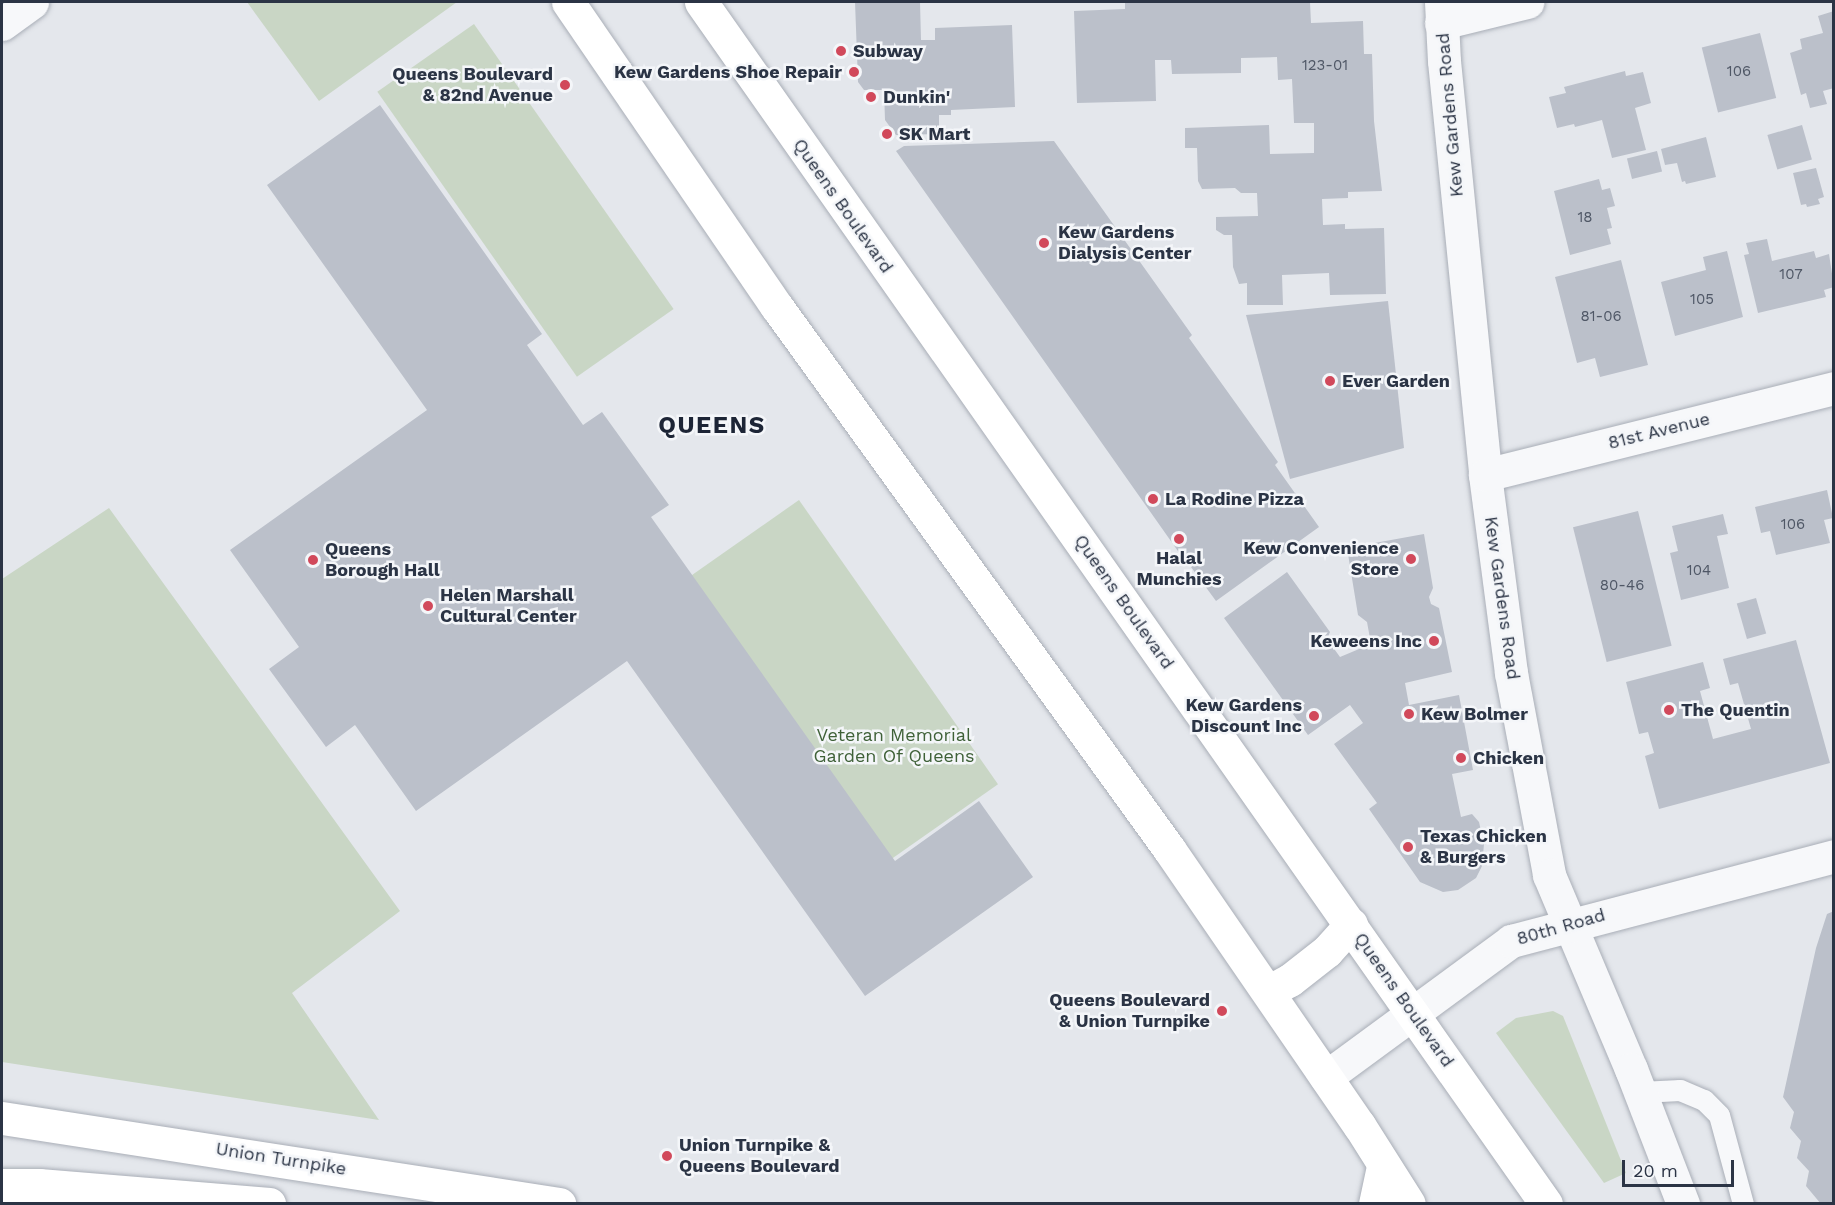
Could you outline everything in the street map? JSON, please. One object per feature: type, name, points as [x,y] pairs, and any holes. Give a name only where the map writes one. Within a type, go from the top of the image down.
[{"type":"main road","points":[[568,2],[777,307],[1162,840],[1326,1077],[1409,1203]]},
{"type":"main road","name":"Queens Boulevard","points":[[701,2],[1546,1203]]},
{"type":"main road","points":[[1268,992],[1290,980],[1327,951],[1351,924]]},
{"type":"main road","name":"Union Turnpike","points":[[2,1118],[559,1203]]},
{"type":"main road","points":[[1375,1203],[1383,1165]]},
{"type":"main road","points":[[2,1185],[39,1185],[269,1203]]},
{"type":"street","points":[[2,24],[32,2]]},
{"type":"street","points":[[1441,12],[1527,2]]},
{"type":"street","name":"Kew Gardens Road","points":[[1441,12],[1485,475],[1513,685],[1549,875],[1641,1092],[1683,1203]]},
{"type":"street","name":"81st Avenue","points":[[1485,475],[1833,388]]},
{"type":"street","name":"80th Road","points":[[1326,1077],[1511,941],[1568,924],[1833,856]]},
{"type":"lane","points":[[1641,1092],[1680,1090],[1704,1100],[1719,1115],[1743,1203]]},
{"type":"green space","points":[[247,2],[457,2],[319,101]]},
{"type":"green space","points":[[474,24],[674,309],[577,377],[377,92]]},
{"type":"green space","name":"Veteran Memorial Garden Of Queens","points":[[799,500],[998,784],[891,859],[692,575]]},
{"type":"green space","points":[[109,508],[400,911],[292,993],[379,1120],[2,1062],[2,579]]},
{"type":"green space","points":[[1553,1011],[1563,1016],[1626,1173],[1604,1183],[1496,1033],[1516,1018]]},
{"type":"building","points":[[855,2],[920,2],[921,40],[935,40],[935,28],[1012,25],[1015,107],[951,110],[951,115],[939,115],[939,134],[896,135],[885,120],[884,90],[864,90],[858,82]]},
{"type":"building","points":[[1125,2],[1310,2],[1311,23],[1363,21],[1364,54],[1372,54],[1374,121],[1382,191],[1348,192],[1348,198],[1322,199],[1323,225],[1345,224],[1345,229],[1384,228],[1386,294],[1330,295],[1329,273],[1282,275],[1283,305],[1247,305],[1247,283],[1239,284],[1233,267],[1232,235],[1224,235],[1216,230],[1216,217],[1258,216],[1257,193],[1241,193],[1235,188],[1202,189],[1198,181],[1197,148],[1185,148],[1185,128],[1269,125],[1270,154],[1314,153],[1314,123],[1294,123],[1292,79],[1278,80],[1277,57],[1241,58],[1241,73],[1172,74],[1171,60],[1155,60],[1156,101],[1077,103],[1074,11],[1125,9]]},
{"type":"building","points":[[1834,11],[1834,88],[1823,91],[1827,104],[1810,108],[1806,93],[1801,95],[1790,53],[1802,49],[1800,39],[1823,33],[1818,16]]},
{"type":"building","points":[[1760,33],[1776,98],[1718,113],[1702,48]]},
{"type":"building","points":[[1625,71],[1626,76],[1643,72],[1651,103],[1635,108],[1646,150],[1612,158],[1602,120],[1575,127],[1574,124],[1557,128],[1549,97],[1566,93],[1564,87]]},
{"type":"building","name":"Queens Borough Hall","points":[[380,105],[542,334],[527,345],[583,425],[602,412],[669,505],[651,517],[895,861],[979,801],[1033,877],[865,996],[627,661],[416,811],[355,725],[326,747],[269,669],[299,647],[230,550],[427,410],[267,185]]},
{"type":"building","points":[[1802,125],[1812,160],[1777,170],[1767,135]]},
{"type":"building","points":[[1706,137],[1716,177],[1686,184],[1685,181],[1682,182],[1677,163],[1665,165],[1661,149]]},
{"type":"building","points":[[1054,141],[1192,335],[1189,338],[1278,462],[1275,465],[1319,527],[1216,601],[1191,567],[1194,565],[1184,551],[1180,554],[896,151],[904,146]]},
{"type":"building","points":[[1657,151],[1662,171],[1632,179],[1627,158]]},
{"type":"building","points":[[1816,168],[1824,197],[1818,199],[1820,204],[1807,207],[1806,204],[1801,205],[1793,173]]},
{"type":"building","points":[[1599,179],[1602,190],[1610,188],[1615,206],[1607,208],[1612,228],[1607,229],[1611,244],[1570,255],[1554,191]]},
{"type":"building","points":[[1767,239],[1772,261],[1814,251],[1816,258],[1829,254],[1834,287],[1824,290],[1826,297],[1758,313],[1744,255],[1749,254],[1746,243]]},
{"type":"building","points":[[1727,251],[1743,317],[1675,336],[1661,282],[1706,270],[1703,257]]},
{"type":"building","points":[[1621,260],[1648,365],[1600,377],[1595,358],[1577,363],[1555,277]]},
{"type":"building","name":"Ever Garden","points":[[1388,301],[1404,448],[1290,479],[1246,315]]},
{"type":"building","points":[[1827,490],[1833,518],[1824,520],[1830,543],[1776,555],[1770,531],[1761,533],[1755,507]]},
{"type":"building","points":[[1638,511],[1672,646],[1607,662],[1573,527]]},
{"type":"building","points":[[1723,514],[1728,534],[1717,536],[1729,588],[1681,600],[1670,553],[1678,551],[1672,526]]},
{"type":"building","name":"Kew Bolmer","points":[[1424,534],[1433,588],[1429,597],[1431,604],[1439,608],[1452,672],[1405,683],[1409,705],[1459,695],[1473,770],[1452,774],[1461,817],[1472,814],[1479,822],[1484,844],[1482,866],[1476,878],[1458,890],[1443,892],[1420,882],[1369,809],[1377,803],[1334,744],[1363,723],[1350,705],[1308,735],[1224,618],[1287,572],[1330,632],[1327,639],[1340,657],[1371,644],[1367,622],[1358,615],[1347,548]]},
{"type":"building","points":[[1756,598],[1766,634],[1747,639],[1737,604]]},
{"type":"building","name":"The Quentin","points":[[1796,640],[1830,763],[1659,809],[1645,756],[1654,753],[1648,732],[1639,734],[1626,682],[1703,662],[1710,688],[1700,691],[1713,739],[1751,729],[1738,683],[1730,685],[1723,659]]},
{"type":"building","points":[[1834,911],[1834,1204],[1821,1204],[1806,1186],[1809,1171],[1797,1158],[1801,1141],[1790,1128],[1794,1112],[1783,1097],[1816,948],[1827,914]]},
{"type":"place","name":"Subway","points":[[841,51]]},
{"type":"place","name":"Kew Gardens Shoe Repair","points":[[854,72]]},
{"type":"place","name":"Queens Boulevard & 82nd Avenue","points":[[565,85]]},
{"type":"place","name":"Dunkin'","points":[[871,97]]},
{"type":"place","name":"SK Mart","points":[[887,134]]},
{"type":"place","name":"Kew Gardens Dialysis Center","points":[[1044,243]]},
{"type":"place","name":"Ever Garden","points":[[1330,381]]},
{"type":"place","name":"La Rodine Pizza","points":[[1153,499]]},
{"type":"place","name":"Halal Munchies","points":[[1179,539]]},
{"type":"place","name":"Kew Convenience Store","points":[[1411,559]]},
{"type":"place","name":"Queens Borough Hall","points":[[313,560]]},
{"type":"place","name":"Helen Marshall Cultural Center","points":[[428,606]]},
{"type":"place","name":"Keweens Inc","points":[[1434,641]]},
{"type":"place","name":"The Quentin","points":[[1669,710]]},
{"type":"place","name":"Kew Bolmer","points":[[1409,714]]},
{"type":"place","name":"Kew Gardens Discount Inc","points":[[1314,716]]},
{"type":"place","name":"Chicken","points":[[1461,758]]},
{"type":"place","name":"Texas Chicken & Burgers","points":[[1408,847]]},
{"type":"place","name":"Queens Boulevard & Union Turnpike","points":[[1222,1011]]},
{"type":"place","name":"Union Turnpike & Queens Boulevard","points":[[667,1156]]},
{"type":"district","name":"QUEENS","points":[[712,426]]}]
